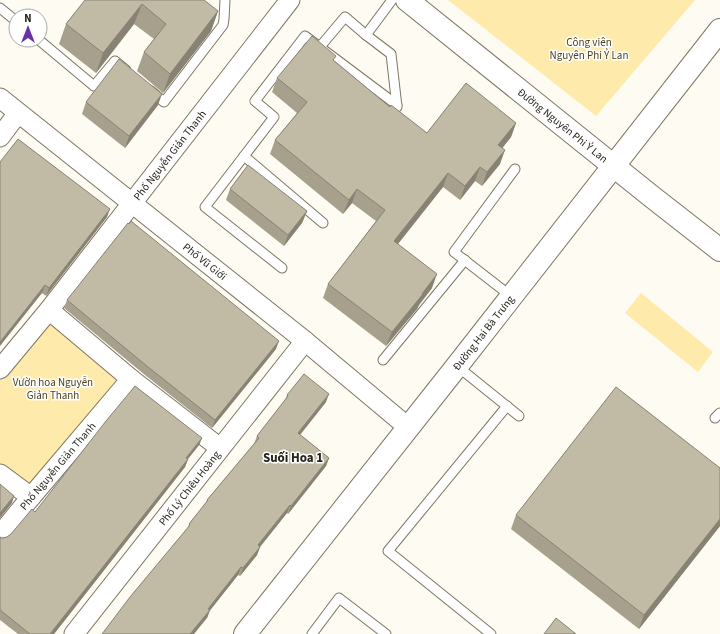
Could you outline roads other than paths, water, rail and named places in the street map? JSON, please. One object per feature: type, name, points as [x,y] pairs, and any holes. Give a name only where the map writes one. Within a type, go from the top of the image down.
[{"type":"main road","name":"Đường Nguyên Phi Ỷ Lan","points":[[407,0],[720,250]]},
{"type":"main road","name":"Đường Hai Bà Trưng","points":[[245,634],[458,366],[720,30]]},
{"type":"street","name":"Phố Nguyễn Giản Thanh","points":[[0,369],[50,310],[290,0]]},
{"type":"street","name":"Phố Vũ Giới","points":[[0,98],[304,341],[408,428]]},
{"type":"street","points":[[0,137],[18,113]]},
{"type":"street","points":[[50,310],[131,379],[220,448]]},
{"type":"street","name":"Phố Lý Chiêu Hoàng","points":[[74,634],[304,341]]},
{"type":"street","name":"Phố Nguyễn Giản Thanh","points":[[0,535],[131,379]]},
{"type":"street","points":[[0,474],[31,497]]},
{"type":"lane","points":[[142,84],[164,102],[223,25],[226,0]]},
{"type":"lane","points":[[366,35],[392,0]]},
{"type":"lane","points":[[0,8],[8,14]]},
{"type":"lane","points":[[319,48],[345,17],[391,54],[398,116]]},
{"type":"lane","points":[[282,268],[205,206],[274,116],[255,100],[304,36],[397,105]]},
{"type":"lane","points":[[48,48],[94,86],[115,61],[131,74]]},
{"type":"lane","points":[[244,156],[323,223]]},
{"type":"lane","points":[[512,296],[454,252],[515,169]]},
{"type":"lane","points":[[383,360],[465,260]]},
{"type":"lane","points":[[458,366],[519,416]]},
{"type":"lane","points":[[491,634],[388,551],[507,406]]},
{"type":"lane","points":[[312,634],[339,598],[386,634]]},
{"type":"district","name":"Suối Hoa 1","points":[[293,458]]},
{"type":"park label","name":"Công viên Nguyên Phi Ỷ Lan","points":[[589,48]]},
{"type":"park label","name":"Vườn hoa Nguyễn Giản Thanh","points":[[53,388]]}]
